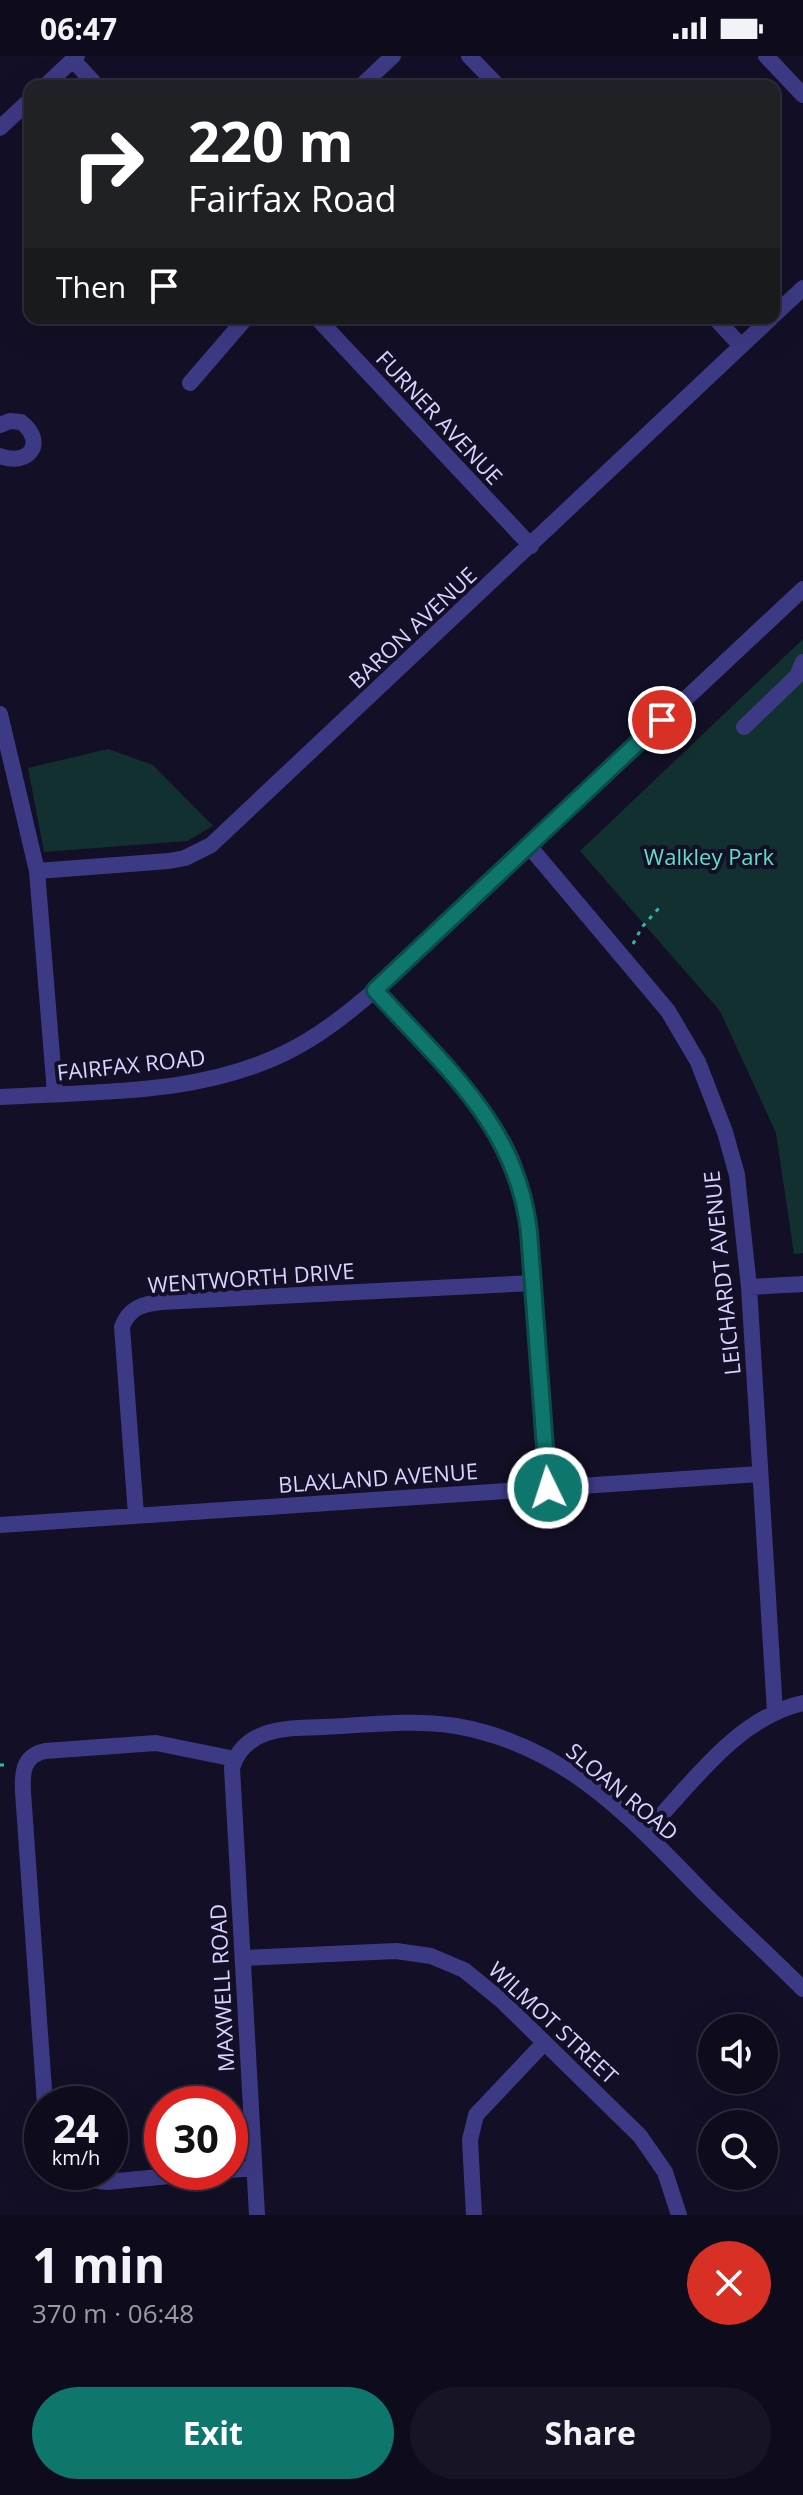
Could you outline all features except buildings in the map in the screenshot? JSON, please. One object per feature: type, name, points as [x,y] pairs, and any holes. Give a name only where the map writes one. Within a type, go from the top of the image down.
[{"type":"street","points":[[367,80],[393,56]]},
{"type":"street","points":[[469,56],[492,80]]},
{"type":"street","points":[[766,56],[803,95]]},
{"type":"street","points":[[51,80],[75,58],[92,80]]},
{"type":"street","points":[[0,128],[24,106]]},
{"type":"street","name":"BARON AVENUE","points":[[780,310],[803,288]]},
{"type":"street","points":[[190,383],[240,324]]},
{"type":"street","name":"FURNER AVENUE","points":[[323,324],[531,546]]},
{"type":"street","points":[[721,324],[741,346]]},
{"type":"street","name":"BARON AVENUE","points":[[37,871],[169,861],[185,858],[211,845],[765,324]]},
{"type":"street","points":[[0,425],[10,421],[21,422],[33,436],[34,447],[20,459],[0,456]]},
{"type":"street","name":"FAIRFAX ROAD","points":[[0,1097],[171,1086],[243,1070],[315,1036],[375,990],[803,589]]},
{"type":"street","points":[[744,727],[797,676],[803,662]]},
{"type":"street","points":[[0,714],[37,871],[55,1093]]},
{"type":"street","name":"LEICHARDT AVENUE","points":[[529,846],[626,958],[682,1032],[712,1096],[737,1175],[749,1287],[775,1712]]},
{"type":"street","points":[[375,990],[474,1100],[514,1163],[527,1208],[548,1488]]},
{"type":"street","name":"WENTWORTH DRIVE","points":[[136,1515],[122,1327],[125,1318],[137,1307],[177,1301],[534,1283]]},
{"type":"street","points":[[749,1287],[803,1284]]},
{"type":"street","name":"BLAXLAND AVENUE","points":[[0,1525],[759,1474]]},
{"type":"street","points":[[645,1833],[733,1742],[775,1712],[803,1703]]},
{"type":"street","name":"SLOAN ROAD","points":[[235,1759],[258,1736],[279,1729],[408,1722],[454,1726],[500,1737],[542,1753],[585,1781],[645,1833],[803,1989]]},
{"type":"street","points":[[44,2086],[23,1792],[25,1765],[33,1754],[45,1751],[138,1742],[174,1744],[235,1759]]},
{"type":"street","name":"MAXWELL ROAD","points":[[235,1759],[232,1781],[257,2215]]},
{"type":"street","name":"WILMOT STREET","points":[[243,1958],[375,1951],[431,1956],[449,1961],[479,1980],[608,2102],[655,2154],[665,2172],[679,2215]]},
{"type":"street","points":[[474,2215],[470,2140],[476,2115],[544,2043]]},
{"type":"street","points":[[248,2168],[253,2168]]},
{"type":"path","points":[[626,958],[642,927],[659,908]]},
{"type":"green space","name":"Walkley Park","points":[[803,639],[803,1253],[794,1254],[776,1133],[720,1011],[580,851]]},
{"type":"green space","points":[[108,749],[153,765],[213,826],[187,841],[44,852],[28,768]]},
{"type":"route","points":[[548,1488],[527,1208],[514,1163],[487,1116],[375,990],[662,720]]}]
